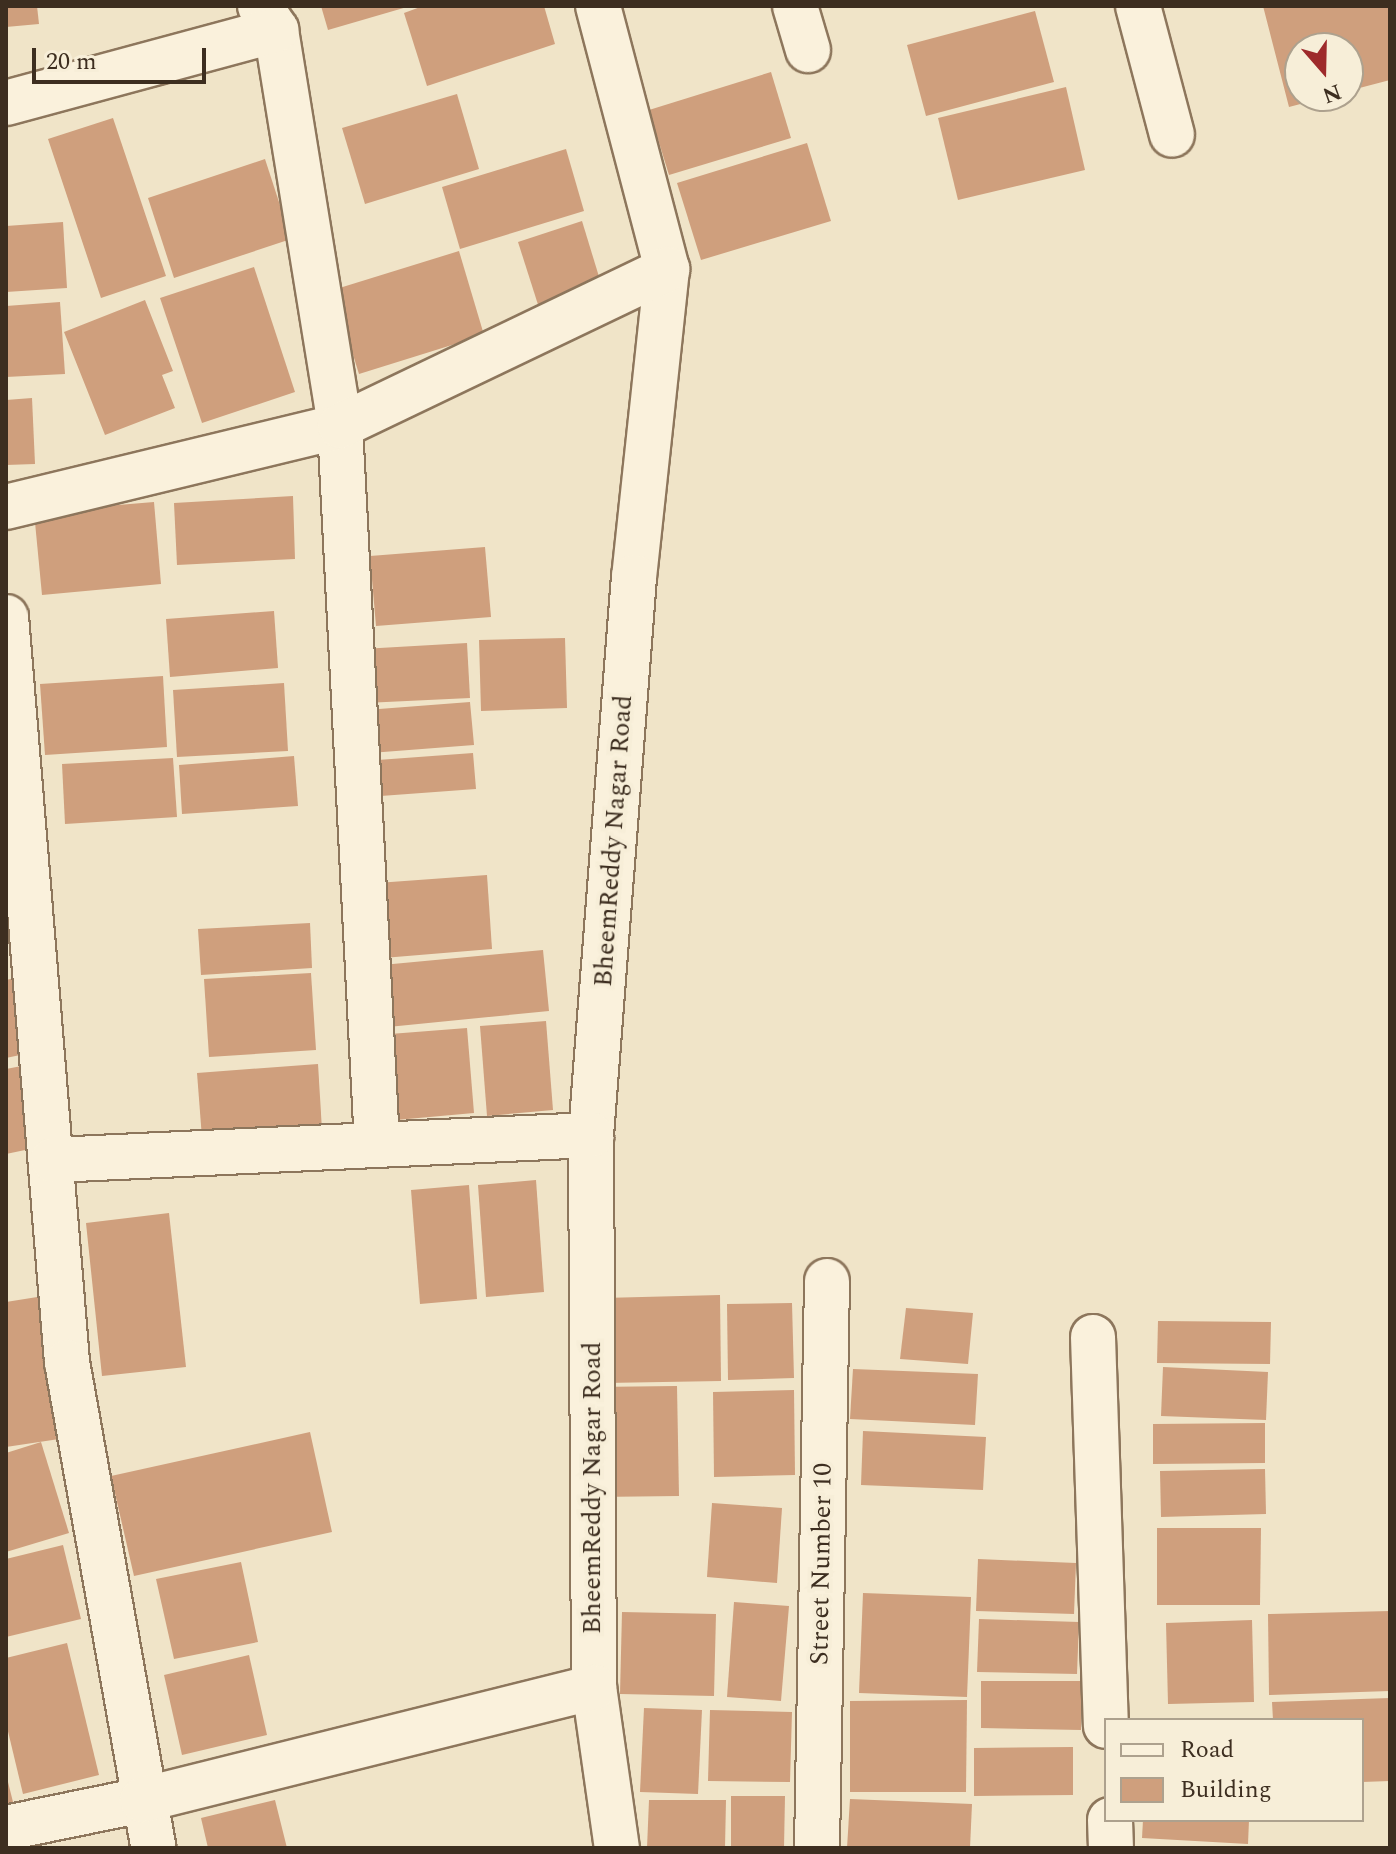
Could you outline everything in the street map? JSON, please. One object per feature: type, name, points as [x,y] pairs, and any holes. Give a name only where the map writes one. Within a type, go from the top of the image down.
[{"type":"street","name":"BheemReddy Nagar Road","points":[[598,6],[667,269],[634,577],[591,1135],[594,1687],[617,1848]]},
{"type":"street","points":[[795,6],[808,50]]},
{"type":"street","points":[[1138,6],[1172,135]]},
{"type":"street","points":[[6,103],[268,18],[340,426],[377,1143]]},
{"type":"street","points":[[6,507],[340,426],[667,269]]},
{"type":"street","points":[[6,617],[53,1160],[67,1362],[142,1800],[154,1848]]},
{"type":"street","points":[[53,1160],[591,1135]]},
{"type":"street","name":"Street Number 10","points":[[817,1848],[827,1281]]},
{"type":"street","points":[[1093,1337],[1106,1718]]},
{"type":"street","points":[[6,1828],[142,1800],[594,1687]]},
{"type":"street","points":[[1110,1822],[1111,1848]]},
{"type":"building","points":[[6,6],[37,6],[39,24],[6,27]]},
{"type":"building","points":[[321,6],[406,6],[407,7],[328,30]]},
{"type":"building","points":[[423,6],[544,6],[555,44],[427,86],[404,13]]},
{"type":"building","points":[[1263,6],[1390,6],[1390,80],[1364,87],[1364,32],[1284,32],[1284,88]]},
{"type":"building","points":[[1035,11],[1054,82],[926,116],[907,45]]},
{"type":"building","points":[[771,72],[791,138],[669,175],[649,110]]},
{"type":"building","points":[[1066,87],[1085,170],[958,200],[938,118]]},
{"type":"building","points":[[457,94],[479,169],[365,204],[342,128]]},
{"type":"building","points":[[113,118],[166,276],[101,298],[48,139]]},
{"type":"building","points":[[807,143],[831,221],[701,260],[677,183]]},
{"type":"building","points":[[566,149],[584,211],[460,249],[442,187]]},
{"type":"building","points":[[265,159],[291,239],[174,278],[148,198]]},
{"type":"building","points":[[582,221],[604,293],[541,314],[518,242]]},
{"type":"building","points":[[63,222],[67,288],[6,292],[6,226]]},
{"type":"building","points":[[459,251],[484,335],[359,374],[333,290]]},
{"type":"building","points":[[254,267],[295,392],[202,423],[160,298]]},
{"type":"building","points":[[145,300],[173,371],[162,375],[175,408],[105,435],[64,332]]},
{"type":"building","points":[[60,302],[65,374],[6,377],[6,306]]},
{"type":"building","points":[[32,398],[35,464],[6,465],[6,400]]},
{"type":"building","points":[[293,496],[295,559],[177,565],[174,503]]},
{"type":"building","points":[[154,502],[161,584],[42,595],[34,512]]},
{"type":"building","points":[[485,547],[491,617],[376,626],[370,556]]},
{"type":"building","points":[[274,611],[278,668],[170,677],[166,619]]},
{"type":"building","points":[[565,638],[567,708],[481,711],[479,640]]},
{"type":"building","points":[[467,643],[470,698],[365,703],[362,649]]},
{"type":"building","points":[[163,676],[167,747],[45,755],[40,684]]},
{"type":"building","points":[[284,683],[288,751],[177,757],[173,690]]},
{"type":"building","points":[[470,702],[474,745],[370,753],[366,710]]},
{"type":"building","points":[[473,753],[476,789],[367,797],[364,761]]},
{"type":"building","points":[[294,756],[298,806],[182,814],[179,765]]},
{"type":"building","points":[[173,758],[177,817],[65,824],[62,764]]},
{"type":"building","points":[[487,875],[492,949],[383,958],[377,883]]},
{"type":"building","points":[[310,923],[312,968],[201,975],[198,929]]},
{"type":"building","points":[[543,950],[549,1011],[388,1027],[382,965]]},
{"type":"building","points":[[311,973],[316,1050],[209,1057],[204,979]]},
{"type":"building","points":[[24,976],[39,1051],[6,1058],[6,980]]},
{"type":"building","points":[[546,1021],[553,1110],[487,1116],[480,1026]]},
{"type":"building","points":[[467,1028],[474,1113],[396,1120],[390,1034]]},
{"type":"building","points":[[32,1064],[49,1145],[6,1154],[6,1069]]},
{"type":"building","points":[[318,1064],[322,1130],[202,1138],[197,1073]]},
{"type":"building","points":[[536,1180],[544,1292],[486,1297],[478,1185]]},
{"type":"building","points":[[469,1185],[477,1299],[420,1304],[411,1190]]},
{"type":"building","points":[[169,1213],[186,1367],[102,1376],[86,1223]]},
{"type":"building","points":[[56,1294],[79,1436],[6,1447],[6,1302]]},
{"type":"building","points":[[720,1295],[721,1381],[605,1383],[603,1298]]},
{"type":"building","points":[[792,1303],[794,1378],[728,1380],[727,1304]]},
{"type":"building","points":[[906,1308],[973,1313],[968,1364],[900,1359]]},
{"type":"building","points":[[1158,1321],[1271,1322],[1270,1364],[1157,1363]]},
{"type":"building","points":[[1163,1367],[1268,1372],[1266,1420],[1161,1416]]},
{"type":"building","points":[[853,1369],[978,1374],[975,1425],[850,1419]]},
{"type":"building","points":[[677,1386],[679,1496],[596,1497],[593,1387]]},
{"type":"building","points":[[794,1390],[795,1475],[714,1477],[713,1392]]},
{"type":"building","points":[[1265,1423],[1265,1463],[1153,1464],[1153,1424]]},
{"type":"building","points":[[863,1431],[986,1437],[983,1490],[861,1485]]},
{"type":"building","points":[[310,1432],[332,1532],[134,1576],[111,1476]]},
{"type":"building","points":[[41,1442],[69,1533],[6,1552],[6,1453]]},
{"type":"building","points":[[1265,1469],[1266,1514],[1161,1517],[1160,1471]]},
{"type":"building","points":[[712,1503],[782,1508],[777,1583],[707,1577]]},
{"type":"building","points":[[1157,1528],[1261,1528],[1260,1605],[1157,1605]]},
{"type":"building","points":[[63,1545],[81,1619],[6,1637],[6,1559]]},
{"type":"building","points":[[978,1559],[1076,1563],[1074,1614],[976,1611]]},
{"type":"building","points":[[241,1562],[258,1642],[174,1659],[156,1579]]},
{"type":"building","points":[[863,1593],[971,1597],[967,1697],[859,1693]]},
{"type":"building","points":[[734,1602],[789,1606],[781,1701],[727,1697]]},
{"type":"building","points":[[1390,1611],[1390,1691],[1269,1695],[1268,1614]]},
{"type":"building","points":[[622,1612],[716,1614],[714,1696],[620,1694]]},
{"type":"building","points":[[979,1619],[1079,1622],[1077,1674],[977,1672]]},
{"type":"building","points":[[1252,1620],[1254,1702],[1168,1704],[1166,1623]]},
{"type":"building","points":[[67,1643],[99,1775],[23,1794],[6,1723],[6,1658]]},
{"type":"building","points":[[249,1655],[267,1735],[182,1755],[164,1675]]},
{"type":"building","points":[[981,1681],[1081,1681],[1081,1730],[981,1728]]},
{"type":"building","points":[[1390,1698],[1390,1781],[1364,1782],[1364,1718],[1273,1718],[1272,1702]]},
{"type":"building","points":[[967,1700],[966,1792],[850,1792],[850,1701]]},
{"type":"building","points":[[644,1708],[702,1710],[698,1794],[640,1792]]},
{"type":"building","points":[[710,1710],[792,1712],[790,1782],[708,1781]]},
{"type":"building","points":[[1073,1747],[1073,1795],[974,1796],[974,1748]]},
{"type":"building","points":[[6,1779],[13,1802],[6,1804]]},
{"type":"building","points":[[731,1796],[785,1796],[784,1848],[731,1848]]},
{"type":"building","points":[[850,1799],[972,1804],[970,1848],[847,1848]]},
{"type":"building","points":[[275,1800],[287,1848],[208,1848],[201,1818]]},
{"type":"building","points":[[649,1800],[726,1800],[725,1848],[647,1848]]},
{"type":"building","points":[[1143,1822],[1249,1822],[1248,1844],[1142,1838]]}]
